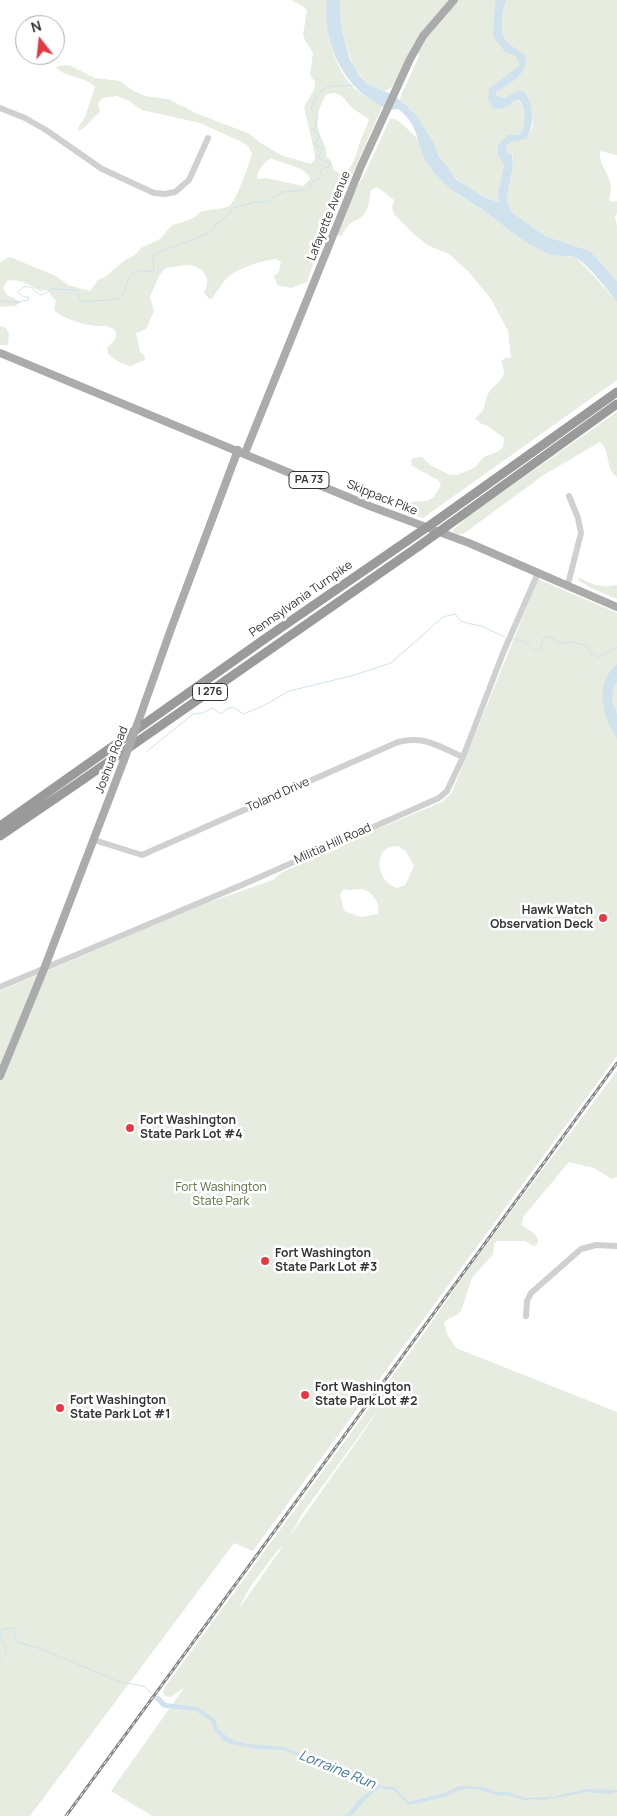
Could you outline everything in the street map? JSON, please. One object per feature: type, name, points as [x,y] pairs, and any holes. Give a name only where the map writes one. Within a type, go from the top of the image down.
[{"type":"highway","name":"Pennsylvania Turnpike","points":[[0,826],[617,392]]},
{"type":"highway","name":"Pennsylvania Turnpike","points":[[0,836],[419,546],[617,404]]},
{"type":"main road","name":"Lafayette Avenue","points":[[241,452],[361,166],[394,93],[418,43],[454,0]]},
{"type":"main road","name":"Skippack Pike","points":[[0,353],[371,506],[469,543],[568,584],[617,607]]},
{"type":"main road","name":"Joshua Road","points":[[0,1076],[94,840],[170,629],[241,452]]},
{"type":"street","points":[[0,108],[46,130],[102,169],[160,194],[175,192],[185,186],[208,138]]},
{"type":"street","points":[[568,584],[582,533],[569,496]]},
{"type":"street","name":"Militia Hill Road","points":[[0,988],[439,798],[447,791],[463,757],[507,644],[538,573]]},
{"type":"street","name":"Toland Drive","points":[[94,840],[142,854],[398,742],[411,739],[422,740],[463,757]]},
{"type":"street","points":[[526,1316],[527,1300],[531,1293],[578,1251],[590,1246],[617,1246]]},
{"type":"green space","points":[[291,0],[327,0],[326,11],[331,46],[340,68],[353,87],[382,107],[313,264],[307,282],[291,288],[277,285],[274,276],[279,272],[281,262],[276,259],[270,260],[257,263],[230,275],[212,299],[209,299],[204,292],[207,282],[206,277],[197,267],[186,265],[165,268],[159,276],[150,297],[154,311],[146,329],[136,333],[140,352],[144,355],[145,360],[130,366],[119,362],[108,354],[107,348],[116,337],[115,330],[108,327],[80,323],[62,316],[54,310],[56,301],[47,290],[40,291],[21,281],[7,281],[3,288],[7,295],[21,302],[15,306],[0,307],[0,262],[10,257],[56,276],[68,285],[90,291],[98,280],[135,255],[141,248],[160,239],[172,225],[190,219],[203,211],[229,206],[239,190],[252,153],[248,146],[242,142],[200,123],[142,110],[129,101],[117,96],[102,98],[98,104],[100,112],[78,131],[95,87],[86,80],[65,74],[56,67],[71,66],[95,78],[120,81],[132,90],[145,96],[168,99],[198,114],[250,134],[259,142],[281,155],[311,164],[315,159],[314,150],[304,107],[315,88],[315,82],[310,75],[313,53],[303,35],[307,10]],"holes":[[[335,93],[342,96],[352,108],[369,119],[353,163],[342,175],[334,170],[330,159],[326,157],[317,122],[318,112],[327,94]],[[271,158],[299,168],[310,179],[303,186],[266,178],[257,178],[258,172],[266,161]]]},
{"type":"green space","points":[[340,0],[449,0],[411,48],[396,81],[385,91],[368,84],[353,67],[341,26]]},
{"type":"green space","points":[[459,0],[617,0],[617,155],[600,151],[600,158],[611,185],[609,200],[612,202],[617,201],[615,217],[617,226],[617,281],[590,251],[545,236],[513,213],[508,204],[507,197],[513,156],[511,153],[507,153],[506,146],[508,143],[527,136],[532,129],[533,119],[528,99],[499,98],[513,103],[517,99],[520,102],[524,111],[524,125],[521,133],[504,138],[498,145],[504,165],[498,192],[499,204],[471,189],[456,178],[441,159],[417,117],[400,100],[420,55],[417,53],[422,42]],"holes":[[[502,89],[496,92],[496,96],[499,98],[488,94]]]},
{"type":"green space","points":[[390,119],[400,122],[416,137],[427,164],[432,171],[458,195],[516,235],[550,254],[576,258],[617,302],[617,380],[423,518],[411,515],[401,509],[405,502],[427,501],[434,497],[441,485],[438,480],[412,466],[411,460],[422,457],[430,465],[450,475],[457,475],[474,468],[484,457],[499,451],[503,447],[504,438],[475,418],[484,408],[488,393],[502,378],[504,371],[501,361],[511,357],[508,331],[491,299],[468,271],[449,254],[427,245],[415,235],[394,214],[392,207],[394,200],[377,187],[371,190],[365,213],[348,226],[342,236],[338,235],[337,231],[348,204],[366,171]]},
{"type":"green space","points":[[0,326],[6,328],[9,334],[8,345],[0,345]]},
{"type":"green space","points":[[617,412],[617,477],[613,474],[606,450],[600,442],[545,474],[463,534],[457,534],[452,531],[467,517]]},
{"type":"green space","points":[[580,578],[598,585],[617,585],[617,599],[591,588],[578,580]]},
{"type":"green space","name":"Fort Washington State Park","points":[[538,579],[617,613],[617,1056],[253,1551],[234,1543],[30,1816],[0,1816],[0,991],[204,904],[273,880],[281,873],[336,850],[358,837],[442,802],[452,792]],"holes":[[[398,846],[406,851],[414,866],[405,885],[397,888],[384,879],[381,872],[380,857],[390,847]],[[344,889],[361,889],[369,892],[377,902],[378,914],[361,917],[344,911],[340,894]]]},
{"type":"green space","points":[[617,1071],[617,1177],[612,1179],[594,1168],[569,1162],[523,1217],[522,1225],[535,1235],[538,1244],[533,1246],[525,1241],[497,1241],[494,1244],[493,1254],[472,1278],[461,1311],[444,1323],[447,1334],[456,1348],[617,1412],[617,1816],[152,1816],[111,1791],[184,1688],[170,1697],[165,1696],[163,1692],[165,1687],[424,1333],[477,1257]],"holes":[[[376,1414],[290,1536],[302,1514]],[[283,1546],[238,1610],[250,1587]]]},
{"type":"water","points":[[327,0],[340,0],[341,26],[350,60],[359,75],[368,84],[393,95],[417,116],[439,156],[457,180],[481,195],[499,203],[498,192],[504,165],[498,155],[498,145],[507,135],[521,133],[524,120],[523,106],[518,99],[506,107],[497,109],[493,108],[488,99],[489,89],[520,65],[516,56],[505,52],[493,36],[495,2],[497,0],[506,0],[502,16],[503,34],[508,43],[525,55],[526,62],[522,73],[496,92],[496,96],[505,98],[517,91],[525,92],[530,103],[532,116],[531,128],[526,139],[511,142],[506,146],[507,153],[512,154],[513,166],[507,197],[508,204],[513,213],[545,236],[590,251],[617,281],[617,302],[598,278],[581,261],[573,257],[549,254],[531,245],[452,190],[432,171],[424,158],[414,128],[405,115],[398,109],[387,109],[372,101],[351,82],[342,70],[327,29]]},
{"type":"water","points":[[617,664],[617,682],[613,690],[612,700],[617,714],[617,739],[604,711],[603,691],[605,681]]},
{"type":"water","points":[[158,1695],[166,1703],[198,1707],[215,1719],[218,1729],[230,1739],[247,1744],[283,1747],[376,1782],[380,1786],[394,1787],[409,1802],[445,1793],[459,1786],[484,1787],[495,1792],[508,1792],[525,1798],[553,1797],[585,1789],[617,1790],[617,1792],[608,1794],[587,1792],[544,1800],[530,1799],[526,1801],[507,1795],[501,1796],[469,1788],[447,1796],[409,1805],[394,1790],[379,1788],[351,1816],[340,1816],[347,1815],[359,1799],[376,1787],[374,1784],[329,1769],[284,1750],[258,1749],[230,1744],[224,1741],[215,1731],[211,1721],[196,1711],[162,1707],[154,1698]]},
{"type":"waterway","points":[[0,301],[17,302],[28,300],[29,297],[24,297],[18,291],[26,286],[32,288],[40,295],[52,289],[77,290],[83,302],[119,299],[133,273],[137,271],[154,271],[153,256],[156,253],[208,233],[233,208],[255,202],[267,202],[283,192],[307,190],[312,182],[322,176],[320,171],[323,168],[329,167],[330,163],[318,158],[323,148],[313,144],[318,140],[319,136],[314,130],[318,117],[311,109],[312,104],[320,93],[328,87],[353,85]]},
{"type":"waterway","points":[[146,752],[193,714],[203,713],[212,708],[221,714],[233,707],[243,714],[263,706],[289,691],[351,676],[391,663],[443,617],[455,614],[462,622],[481,626],[505,637]]},
{"type":"waterway","points":[[513,639],[524,641],[535,651],[539,651],[545,636],[550,637],[560,643],[572,642],[587,646],[591,653],[598,657],[617,647]]},
{"type":"waterway","name":"Lorraine Run","points":[[0,1635],[2,1629],[14,1628],[15,1641],[44,1650],[120,1682],[143,1686],[152,1694]]},
{"type":"waterway","name":"Lorraine Run","points":[[0,1636],[7,1653],[0,1660]]},
{"type":"railway","points":[[66,1816],[617,1063]]},
{"type":"place","name":"Hawk Watch Observation Deck","points":[[603,918]]},
{"type":"place","name":"Fort Washington State Park Lot #4","points":[[130,1128]]},
{"type":"place","name":"Fort Washington State Park Lot #3","points":[[265,1261]]},
{"type":"place","name":"Fort Washington State Park Lot #2","points":[[305,1395]]},
{"type":"place","name":"Fort Washington State Park Lot #1","points":[[60,1408]]}]
